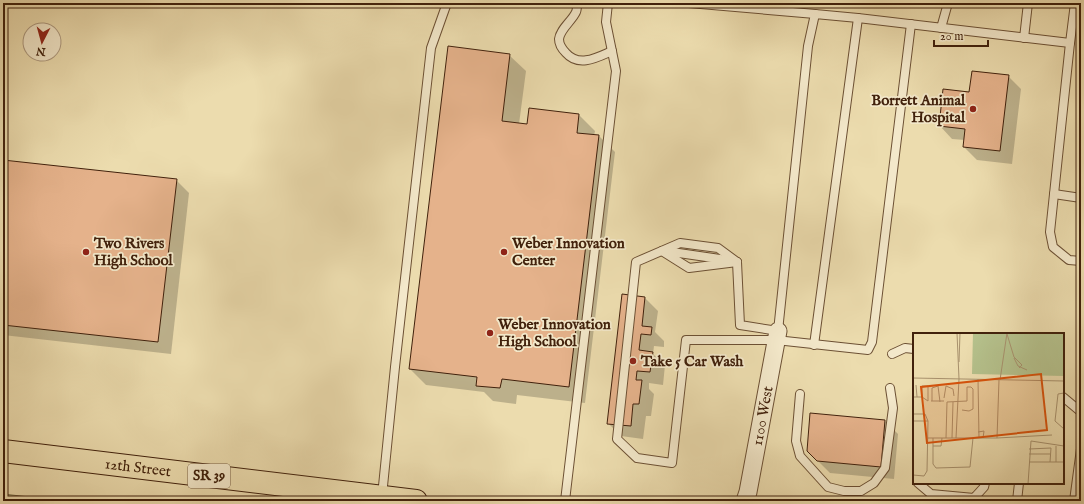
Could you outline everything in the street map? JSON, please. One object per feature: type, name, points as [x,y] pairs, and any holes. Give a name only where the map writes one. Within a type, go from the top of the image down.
[{"type":"main road","name":"12th Street","points":[[3,451],[374,498],[416,501]]},
{"type":"street","name":"1100 West","points":[[745,501],[748,492],[777,336]]},
{"type":"lane","points":[[374,498],[395,367],[431,48],[447,3]]},
{"type":"lane","points":[[577,3],[576,12],[564,29],[559,40],[562,49],[570,58],[580,61],[591,60],[612,51]]},
{"type":"lane","points":[[565,501],[616,71],[606,22],[608,3]]},
{"type":"lane","points":[[689,3],[858,18],[1070,43]]},
{"type":"lane","points":[[941,28],[948,3]]},
{"type":"lane","points":[[1024,38],[1028,3]]},
{"type":"lane","points":[[1075,3],[1050,232],[1053,247],[1069,260],[1081,261]]},
{"type":"lane","points":[[777,336],[808,46],[815,14]]},
{"type":"lane","points":[[814,345],[858,18]]},
{"type":"lane","points":[[737,262],[740,325],[814,345],[868,350],[872,342],[911,24]]},
{"type":"lane","points":[[1054,194],[1081,198]]},
{"type":"lane","points":[[737,262],[662,251],[636,262],[617,440],[637,458],[672,463],[686,340],[777,336]]},
{"type":"lane","points":[[662,251],[690,268],[737,262]]},
{"type":"lane","points":[[892,354],[905,348],[913,349]]},
{"type":"lane","points":[[800,394],[796,441],[800,456],[828,487],[844,491],[861,491],[874,483],[885,468],[893,408],[890,388]]},
{"type":"lane","points":[[1064,398],[1081,412]]},
{"type":"lane","points":[[1074,501],[1081,449]]},
{"type":"lane","points":[[919,484],[931,494],[974,498],[984,487],[985,484]]},
{"type":"lane","points":[[1017,501],[1019,484]]},
{"type":"green space","points":[[3,494],[64,501],[3,501]]},
{"type":"building","name":"Weber Innovation Center","points":[[448,46],[510,54],[502,121],[527,124],[529,108],[579,114],[577,133],[599,135],[569,387],[502,379],[500,388],[476,386],[477,377],[409,369]]},
{"type":"building","name":"Borrett Animal Hospital","points":[[972,71],[1009,75],[1000,151],[963,147],[965,129],[939,126],[943,89],[969,92]]},
{"type":"building","name":"Two Rivers High School","points":[[3,160],[177,179],[158,342],[3,325]]},
{"type":"building","name":"Take 5 Car Wash","points":[[622,294],[645,297],[642,326],[652,327],[651,335],[641,334],[639,350],[653,352],[650,372],[637,371],[636,380],[642,380],[639,404],[633,404],[631,426],[607,424]]},
{"type":"building","points":[[810,413],[885,420],[881,467],[817,461],[807,451]]},
{"type":"place","name":"Borrett Animal Hospital","points":[[973,109]]},
{"type":"place","name":"Two Rivers High School","points":[[86,252]]},
{"type":"place","name":"Weber Innovation Center","points":[[504,252]]},
{"type":"place","name":"Weber Innovation High School","points":[[490,333]]},
{"type":"place","name":"Take 5 Car Wash","points":[[633,361]]}]
